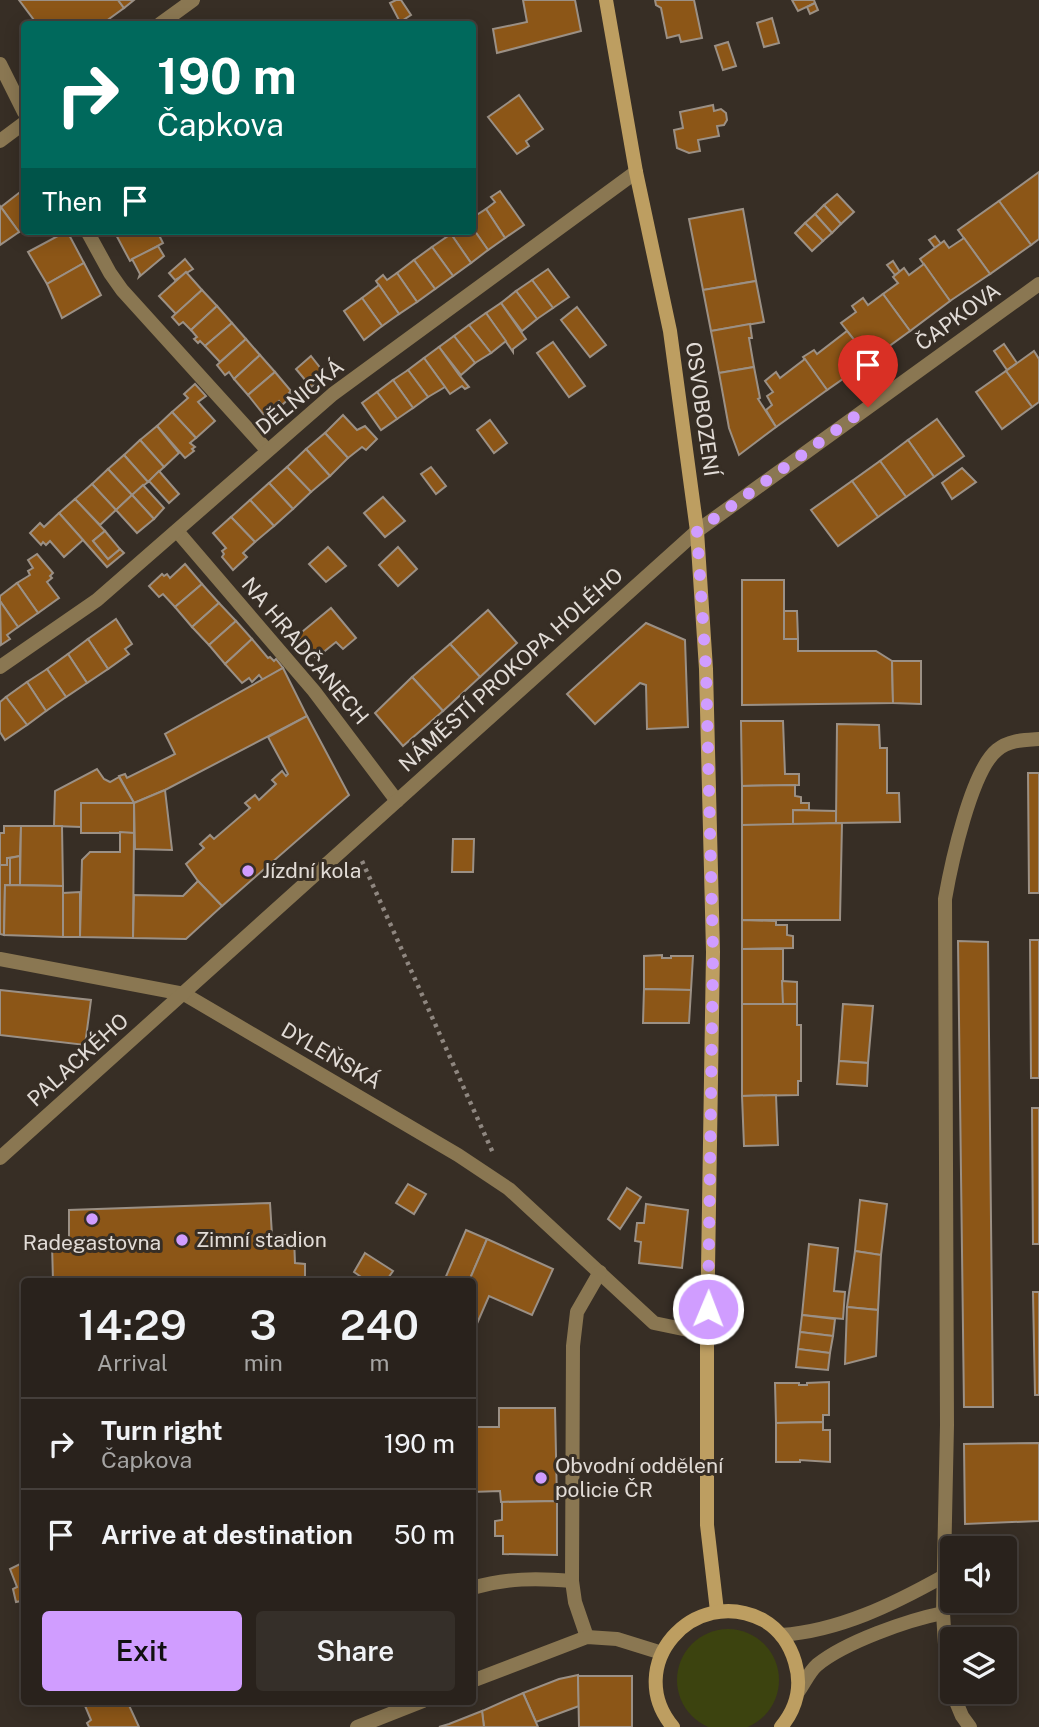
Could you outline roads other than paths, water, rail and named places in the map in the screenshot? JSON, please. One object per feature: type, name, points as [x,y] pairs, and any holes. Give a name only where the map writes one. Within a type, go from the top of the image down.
[{"type":"street","points":[[164,21],[193,0]]},
{"type":"street","name":"OSVOBOZENÍ","points":[[606,0],[636,172],[670,331],[697,531],[706,669],[713,953],[707,1525],[717,1611]]},
{"type":"street","points":[[0,64],[21,106]]},
{"type":"street","points":[[0,141],[21,125]]},
{"type":"street","name":"DĚLNICKÁ","points":[[0,667],[97,600],[333,394],[636,172]]},
{"type":"street","points":[[89,235],[122,290],[267,450]]},
{"type":"street","name":"ČAPKOVA","points":[[697,531],[1039,284]]},
{"type":"street","name":"NA HRADČANECH","points":[[177,531],[314,691],[397,801]]},
{"type":"street","name":"NÁMĚSTÍ PROKOPA HOLÉHO","points":[[184,994],[697,531]]},
{"type":"street","points":[[945,1536],[947,1425],[945,899],[951,862],[976,785],[988,761],[997,750],[1014,741],[1039,738]]},
{"type":"street","name":"DYLEŇSKÁ","points":[[0,959],[184,994],[458,1155],[509,1189],[654,1323],[707,1334]]},
{"type":"street","name":"PALACKÉHO","points":[[0,1158],[184,994]]},
{"type":"street","points":[[587,1637],[575,1602],[572,1581],[573,1346],[577,1312],[600,1272]]},
{"type":"street","points":[[476,1587],[499,1580],[542,1578],[572,1581]]},
{"type":"street","points":[[781,1635],[807,1633],[831,1627],[906,1597],[940,1578]]},
{"type":"street","points":[[673,1727],[660,1703],[656,1687],[657,1669],[662,1653],[671,1637],[684,1625],[717,1611],[735,1611],[768,1623],[781,1635],[792,1652],[798,1671],[798,1692],[793,1709],[782,1727]]},
{"type":"street","points":[[798,1692],[816,1666],[842,1651],[920,1618],[943,1613],[946,1660],[952,1692],[962,1717],[970,1727]]},
{"type":"street","points":[[476,1679],[587,1637],[617,1639],[662,1653]]},
{"type":"street","points":[[358,1727],[413,1705]]},
{"type":"place","name":"Jízdní kola","points":[[248,871]]},
{"type":"place","name":"Radegastovna","points":[[92,1219]]},
{"type":"place","name":"Zimní stadion","points":[[182,1240]]},
{"type":"place","name":"Obvodní oddělení policie ČR","points":[[541,1478]]}]
